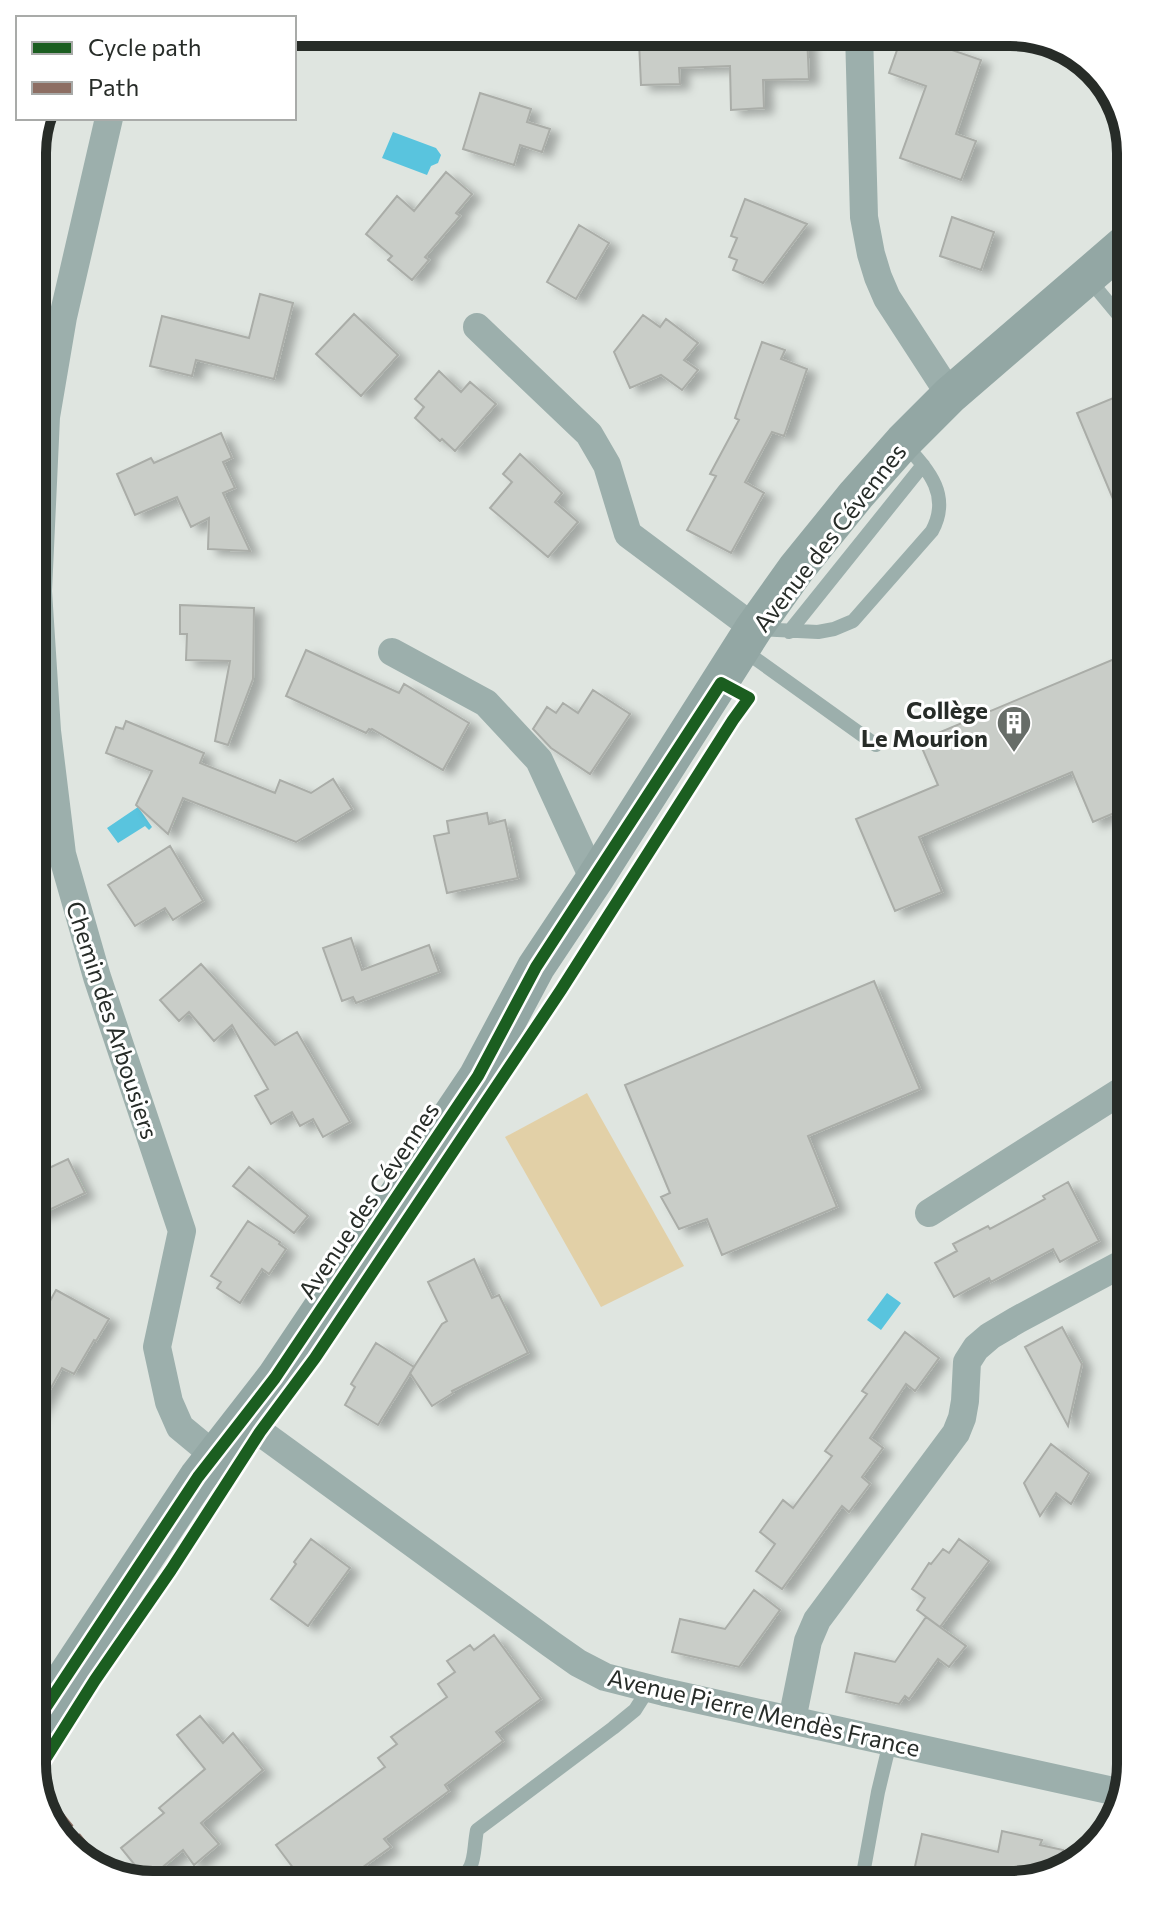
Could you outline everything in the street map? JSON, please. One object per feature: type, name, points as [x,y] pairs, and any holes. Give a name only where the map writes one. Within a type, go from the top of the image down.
[{"type":"street","points":[[859,46],[864,217],[871,254],[887,298],[950,395]]},
{"type":"street","name":"Chemin des Arbousiers","points":[[46,417],[63,317],[109,120]]},
{"type":"street","name":"Avenue des Cévennes","points":[[46,1707],[198,1477],[275,1378],[478,1076],[536,967],[762,636],[806,557],[856,495],[913,453],[950,395],[1117,251]]},
{"type":"street","points":[[477,327],[589,434],[607,465],[628,534],[762,636]]},
{"type":"street","points":[[392,652],[486,703],[539,760],[594,880]]},
{"type":"street","name":"Chemin des Arbousiers","points":[[46,715],[62,854],[97,977],[182,1231],[157,1347],[169,1402],[180,1427],[215,1456]]},
{"type":"street","points":[[929,1213],[1117,1094]]},
{"type":"street","points":[[792,1720],[808,1641],[817,1620],[956,1433],[964,1410],[967,1362],[976,1348],[990,1336],[1117,1267]]},
{"type":"street","name":"Avenue Pierre Mendès France","points":[[242,1422],[578,1663],[605,1677],[1113,1791]]},
{"type":"lane","points":[[1087,276],[1117,313]]},
{"type":"lane","points":[[762,636],[818,632],[853,621],[932,531],[938,521],[940,504],[932,476],[913,453]]},
{"type":"lane","points":[[762,636],[876,745]]},
{"type":"lane","points":[[468,1871],[472,1867],[477,1830],[635,1710],[649,1688]]},
{"type":"lane","points":[[864,1871],[890,1742]]},
{"type":"shaded area","points":[[587,1093],[684,1266],[601,1307],[505,1137]]},
{"type":"water","points":[[393,132],[436,148],[441,155],[427,175],[382,158]]},
{"type":"water","points":[[138,807],[152,827],[149,830],[145,826],[118,843],[107,828]]},
{"type":"water","points":[[887,1293],[901,1303],[881,1330],[867,1320]]},
{"type":"building","points":[[639,46],[807,46],[809,79],[763,80],[764,108],[731,110],[730,66],[679,68],[680,84],[641,85]]},
{"type":"building","points":[[898,46],[941,46],[981,60],[956,134],[976,141],[961,180],[900,158],[926,86],[889,73]]},
{"type":"building","points":[[480,93],[531,109],[527,122],[550,129],[542,152],[520,145],[514,165],[463,149]]},
{"type":"building","points":[[446,172],[472,194],[456,213],[460,216],[425,257],[429,260],[412,280],[388,260],[392,256],[366,234],[397,196],[414,211]]},
{"type":"building","points":[[745,199],[807,224],[763,283],[733,270],[737,260],[729,257],[737,238],[731,236]]},
{"type":"building","points":[[952,217],[994,232],[981,270],[940,256]]},
{"type":"building","points":[[579,225],[609,243],[576,299],[547,282]]},
{"type":"building","points":[[260,294],[293,303],[274,379],[196,360],[192,376],[150,366],[162,316],[249,338]]},
{"type":"building","points":[[354,314],[398,355],[361,396],[316,354]]},
{"type":"building","points":[[643,315],[660,327],[666,319],[698,343],[684,360],[698,370],[682,390],[661,375],[630,388],[614,352]]},
{"type":"building","points":[[762,342],[785,350],[781,359],[807,369],[784,436],[772,432],[745,482],[764,493],[731,553],[687,530],[716,476],[710,474],[739,420],[735,418]]},
{"type":"building","points":[[439,371],[461,392],[470,382],[496,404],[455,451],[415,418],[424,407],[415,399]]},
{"type":"building","points":[[1117,396],[1117,509],[1077,413]]},
{"type":"building","points":[[221,433],[232,458],[223,462],[235,488],[223,493],[250,551],[208,549],[209,518],[191,527],[177,497],[135,515],[117,474],[151,458],[154,463]]},
{"type":"building","points":[[520,454],[562,493],[555,502],[578,522],[548,557],[490,508],[512,482],[503,474]]},
{"type":"building","points":[[180,605],[254,608],[253,679],[228,745],[215,741],[230,661],[186,660],[187,634],[180,634]]},
{"type":"building","points":[[306,650],[399,693],[404,684],[469,723],[443,770],[372,729],[366,733],[286,696]]},
{"type":"building","name":"Collège Le Mourion","points":[[1117,658],[1117,812],[1093,822],[1072,772],[919,837],[942,892],[895,911],[856,819],[938,785],[919,741]]},
{"type":"building","points":[[593,690],[630,714],[590,774],[551,748],[533,729],[547,707],[556,713],[563,703],[578,713]]},
{"type":"building","points":[[126,721],[204,753],[200,763],[275,793],[280,780],[311,793],[333,779],[352,809],[296,842],[183,798],[168,834],[136,805],[152,771],[106,753],[116,727],[123,729]]},
{"type":"building","points":[[487,813],[489,824],[505,820],[518,878],[447,893],[434,836],[449,833],[447,821]]},
{"type":"building","points":[[170,846],[203,901],[173,920],[165,908],[135,926],[108,885]]},
{"type":"building","points":[[351,938],[362,970],[429,945],[439,972],[356,1003],[353,997],[342,1001],[323,948]]},
{"type":"building","points":[[201,964],[275,1045],[297,1032],[350,1122],[323,1137],[313,1119],[300,1126],[292,1112],[271,1124],[255,1096],[268,1089],[232,1025],[214,1041],[189,1012],[179,1021],[160,1000]]},
{"type":"building","points":[[874,981],[920,1089],[808,1136],[837,1207],[722,1255],[707,1219],[679,1229],[661,1197],[670,1193],[625,1085]]},
{"type":"building","points":[[68,1159],[85,1193],[46,1211],[46,1169]]},
{"type":"building","points":[[249,1167],[308,1216],[294,1233],[233,1186]]},
{"type":"building","points":[[1068,1182],[1099,1241],[1060,1262],[1053,1249],[991,1282],[989,1278],[954,1297],[935,1263],[957,1251],[953,1244],[988,1226],[990,1229],[1045,1199],[1043,1196]]},
{"type":"building","points":[[248,1221],[286,1249],[269,1274],[262,1269],[240,1303],[217,1288],[221,1282],[211,1276]]},
{"type":"building","points":[[474,1259],[492,1298],[499,1295],[528,1353],[452,1391],[432,1406],[410,1373],[447,1321],[428,1282]]},
{"type":"building","points":[[56,1290],[109,1319],[74,1374],[62,1368],[46,1397],[46,1308]]},
{"type":"building","points":[[1062,1327],[1082,1364],[1068,1426],[1025,1347]]},
{"type":"building","points":[[905,1332],[939,1358],[915,1391],[906,1384],[870,1438],[883,1448],[862,1477],[870,1484],[849,1512],[842,1506],[782,1589],[756,1571],[775,1544],[760,1532],[783,1500],[793,1508],[832,1456],[825,1451],[867,1394],[862,1391]]},
{"type":"building","points":[[376,1343],[414,1367],[378,1425],[345,1405],[355,1387],[351,1384]]},
{"type":"building","points":[[1051,1444],[1089,1473],[1071,1504],[1056,1493],[1040,1516],[1024,1483]]},
{"type":"building","points":[[311,1539],[350,1568],[308,1626],[271,1599]]},
{"type":"building","points":[[959,1539],[989,1561],[940,1627],[917,1610],[925,1598],[912,1589],[929,1563],[943,1549],[949,1553]]},
{"type":"building","points":[[754,1590],[780,1610],[739,1667],[672,1652],[680,1619],[725,1629]]},
{"type":"building","points":[[926,1617],[966,1646],[949,1667],[938,1659],[909,1699],[905,1696],[899,1704],[846,1692],[855,1653],[895,1662]]},
{"type":"building","points":[[494,1635],[541,1699],[496,1732],[503,1741],[445,1785],[449,1791],[384,1839],[391,1847],[358,1871],[296,1871],[276,1845],[385,1767],[378,1758],[397,1744],[391,1737],[447,1697],[438,1684],[455,1672],[447,1661],[470,1645],[474,1650]]},
{"type":"building","points":[[200,1716],[223,1743],[233,1733],[263,1770],[201,1823],[219,1844],[194,1865],[183,1850],[158,1871],[139,1870],[121,1848],[164,1813],[159,1808],[205,1769],[177,1735]]},
{"type":"building","points":[[1002,1831],[1042,1840],[1040,1845],[1063,1850],[1061,1857],[1031,1869],[914,1871],[922,1834],[998,1852]]},
{"type":"marked path","points":[[62,1819],[82,1844]]},
{"type":"cycle path","points":[[46,1707],[198,1477],[275,1378],[478,1076],[536,967],[721,683],[749,698],[561,990],[315,1358],[260,1432],[46,1758]]},
{"type":"place","name":"Collège Le Mourion","points":[[1014,754]]}]
